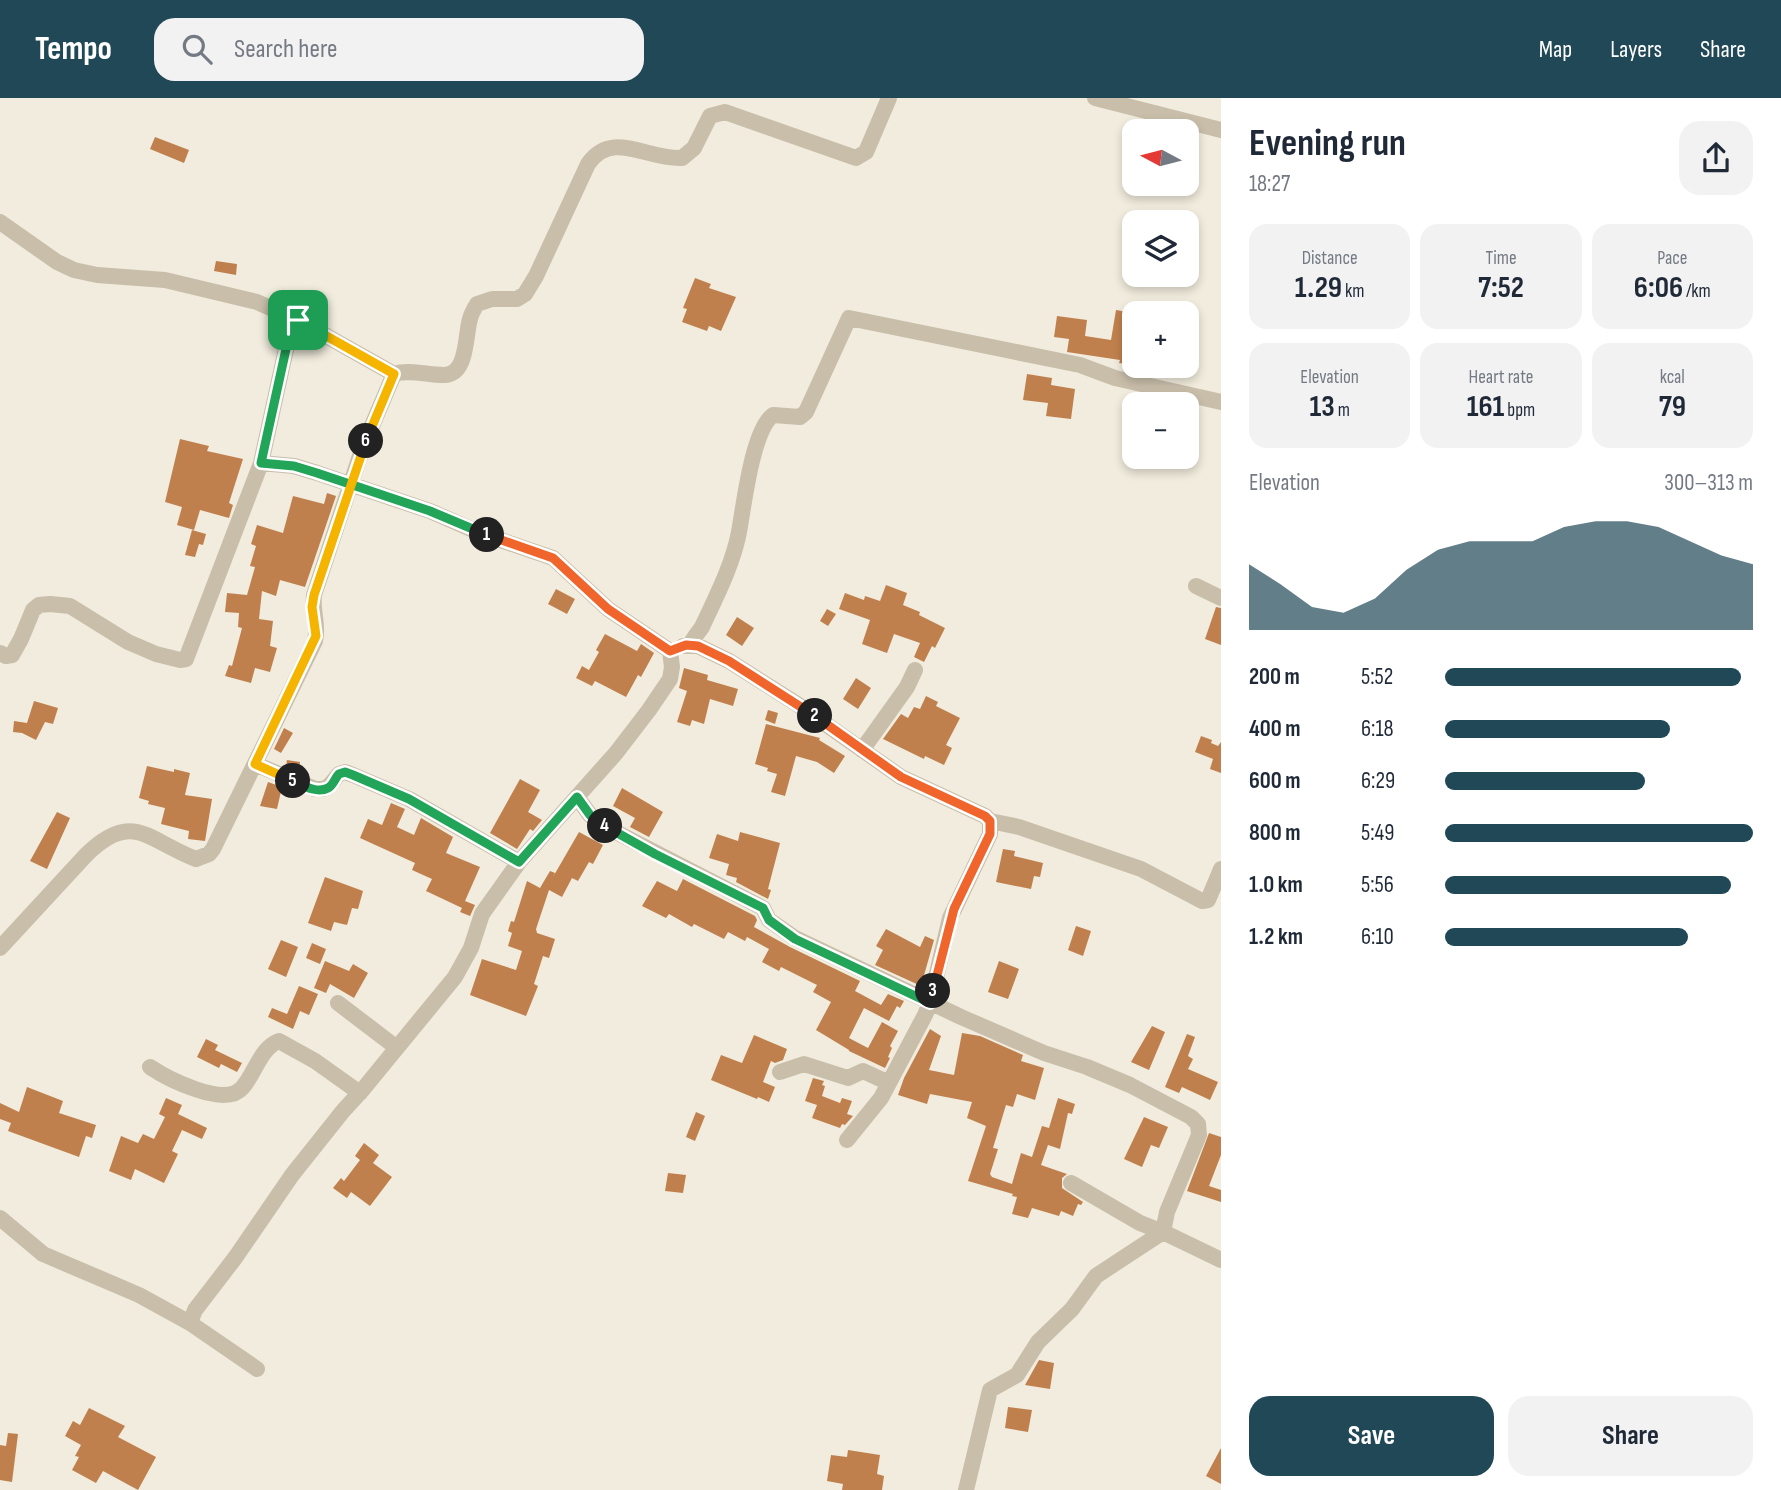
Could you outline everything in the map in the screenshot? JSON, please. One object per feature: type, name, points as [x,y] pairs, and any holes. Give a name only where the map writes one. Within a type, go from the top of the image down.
[{"type":"street","points":[[0,222],[57,262],[74,270],[97,275],[164,279],[257,302],[298,320],[394,374],[408,372],[449,375],[457,369],[463,355],[470,320],[477,304],[492,299],[517,299],[525,294],[596,152],[604,148],[620,147],[682,158],[694,148],[710,116],[725,112],[856,158],[866,152],[889,98]]},
{"type":"street","points":[[1095,98],[1221,130]]},
{"type":"street","points":[[690,645],[706,618],[732,556],[739,533],[743,501],[763,428],[773,415],[800,417],[806,412],[849,318],[1080,365],[1115,378],[1221,402]]},
{"type":"street","points":[[0,653],[12,655],[22,639],[33,610],[39,605],[50,604],[70,606],[128,642],[156,654],[186,659],[261,463],[288,340],[298,320]]},
{"type":"street","points":[[0,948],[86,855],[114,832],[138,832],[196,859],[209,854],[316,636],[312,607],[314,595],[363,447],[394,374]]},
{"type":"street","points":[[190,1323],[195,1310],[235,1258],[292,1175],[455,977],[471,948],[482,914],[519,862],[616,753],[663,690],[670,679],[672,667],[670,651],[608,609],[553,558],[545,554],[507,543],[430,511],[294,466],[261,463]]},
{"type":"street","points":[[1196,586],[1221,598]]},
{"type":"street","points":[[670,651],[690,645],[698,646],[729,661],[797,704],[901,777],[985,816],[990,821],[1019,827],[1077,846],[1152,874],[1197,899],[1214,904],[1221,869]]},
{"type":"street","points":[[862,750],[907,687],[915,670]]},
{"type":"street","points":[[255,764],[315,789],[324,790],[331,787],[339,774],[345,772],[409,799],[519,862]]},
{"type":"street","points":[[577,797],[590,815],[610,829],[763,908],[769,920],[795,939],[1044,1053],[1130,1085],[1191,1117],[1198,1124],[1199,1135],[1167,1212],[1163,1232],[1102,1270],[1072,1309],[1038,1342],[1017,1375],[990,1390],[966,1490]]},
{"type":"street","points":[[847,1140],[881,1098],[930,1003],[950,918],[990,834],[990,821]]},
{"type":"street","points":[[338,1003],[397,1048]]},
{"type":"street","points":[[150,1067],[168,1079],[214,1095],[232,1095],[241,1090],[270,1044],[279,1041],[315,1061],[359,1093]]},
{"type":"street","points":[[780,1072],[804,1064],[848,1078],[865,1072],[889,1083]]},
{"type":"street","points":[[1071,1183],[1140,1223],[1221,1260]]},
{"type":"street","points":[[0,1218],[43,1254],[139,1295],[190,1323],[257,1369]]},
{"type":"building","points":[[155,137],[189,150],[184,163],[150,149]]},
{"type":"building","points":[[216,261],[237,264],[236,275],[214,271]]},
{"type":"building","points":[[695,278],[711,284],[709,288],[736,297],[721,331],[709,326],[707,331],[682,322],[687,309],[683,308]]},
{"type":"building","points":[[1116,310],[1122,311],[1122,363],[1119,363],[1120,360],[1067,352],[1069,339],[1054,337],[1057,316],[1087,320],[1085,336],[1111,340]]},
{"type":"building","points":[[1027,374],[1052,378],[1051,385],[1075,389],[1071,419],[1046,416],[1048,403],[1023,400]]},
{"type":"building","points":[[180,439],[209,446],[207,451],[243,459],[229,503],[233,505],[229,518],[200,510],[194,530],[177,525],[182,507],[165,502]]},
{"type":"building","points":[[327,493],[336,496],[305,587],[280,580],[276,596],[262,591],[259,619],[273,621],[270,646],[277,648],[270,672],[255,668],[251,683],[225,676],[229,665],[232,666],[242,628],[238,627],[239,613],[225,612],[227,593],[247,595],[255,567],[250,566],[256,546],[251,544],[257,525],[283,533],[293,496],[324,504]]},
{"type":"building","points":[[192,530],[206,534],[195,557],[185,555]]},
{"type":"building","points":[[886,585],[907,593],[903,605],[945,628],[924,662],[914,657],[920,643],[894,634],[887,653],[862,644],[870,620],[839,609],[845,593],[864,600],[865,596],[880,601]]},
{"type":"building","points":[[556,589],[575,599],[567,614],[548,604]]},
{"type":"building","points":[[1216,607],[1221,608],[1221,645],[1205,639]]},
{"type":"building","points":[[827,609],[836,614],[828,626],[820,621]]},
{"type":"building","points":[[737,617],[754,628],[742,646],[726,635]]},
{"type":"building","points":[[605,634],[637,651],[641,644],[654,653],[626,697],[595,681],[592,686],[576,678],[582,666],[589,670]]},
{"type":"building","points":[[684,668],[708,675],[707,680],[738,689],[733,706],[710,699],[704,724],[692,720],[690,726],[677,722],[687,691],[679,688]]},
{"type":"building","points":[[856,678],[871,688],[858,709],[843,699]]},
{"type":"building","points":[[926,696],[938,702],[936,706],[960,718],[946,745],[952,748],[944,765],[925,756],[924,759],[883,739],[901,714],[908,718],[914,707],[920,709]]},
{"type":"building","points":[[34,701],[58,708],[53,724],[45,722],[36,740],[13,732],[14,721],[27,723]]},
{"type":"building","points":[[768,710],[778,713],[775,724],[765,720]]},
{"type":"building","points":[[766,724],[820,738],[819,740],[845,756],[834,773],[817,762],[796,756],[785,796],[771,792],[777,774],[755,764]]},
{"type":"building","points":[[284,728],[293,733],[281,753],[274,749]]},
{"type":"building","points":[[1201,736],[1212,740],[1211,743],[1218,746],[1221,742],[1221,773],[1210,769],[1213,759],[1195,752]]},
{"type":"building","points":[[287,760],[300,762],[299,771],[286,766]]},
{"type":"building","points":[[147,766],[190,773],[185,795],[212,799],[205,841],[188,839],[189,831],[161,824],[165,808],[148,804],[149,801],[139,798]]},
{"type":"building","points":[[520,779],[540,790],[528,812],[542,820],[533,831],[530,829],[517,849],[490,833]]},
{"type":"building","points":[[268,782],[282,787],[277,809],[260,806]]},
{"type":"building","points":[[622,788],[663,812],[649,837],[630,827],[635,818],[613,806]]},
{"type":"building","points":[[391,803],[405,809],[397,827],[414,835],[421,818],[453,837],[446,853],[480,867],[465,901],[475,905],[470,916],[460,912],[462,908],[426,891],[432,879],[412,870],[415,863],[360,838],[368,819],[382,825]]},
{"type":"building","points":[[57,812],[70,818],[47,869],[30,861]]},
{"type":"building","points":[[579,832],[603,845],[593,864],[589,862],[578,881],[572,878],[562,897],[549,890],[536,929],[537,933],[555,939],[549,958],[543,956],[534,984],[538,986],[526,1016],[470,995],[482,959],[516,970],[522,951],[508,946],[512,933],[508,931],[511,921],[514,922],[527,881],[540,888],[550,871],[555,873],[553,877]]},
{"type":"building","points":[[740,832],[780,843],[768,899],[736,882],[737,878],[726,875],[729,864],[709,858],[717,834],[738,841]]},
{"type":"building","points":[[1003,849],[1015,851],[1014,856],[1043,863],[1040,877],[1034,876],[1031,889],[996,882]]},
{"type":"building","points":[[325,877],[363,891],[358,909],[352,908],[347,925],[334,922],[331,931],[308,923]]},
{"type":"building","points":[[683,879],[755,916],[757,920],[754,927],[860,981],[855,991],[881,1005],[888,994],[904,1001],[900,1008],[897,1006],[889,1021],[864,1008],[849,1038],[868,1048],[882,1022],[898,1031],[890,1046],[890,1058],[885,1068],[849,1051],[816,1030],[831,1002],[813,992],[817,985],[781,967],[779,971],[762,962],[769,949],[747,937],[745,941],[728,932],[724,939],[694,924],[692,927],[669,914],[666,918],[642,906],[657,881],[677,891]]},
{"type":"building","points":[[1076,926],[1091,931],[1083,956],[1068,950]]},
{"type":"building","points":[[886,929],[920,947],[925,936],[934,940],[921,986],[875,965],[883,950],[876,946]]},
{"type":"building","points":[[281,940],[298,947],[286,977],[268,969]]},
{"type":"building","points":[[312,943],[326,949],[320,964],[306,958]]},
{"type":"building","points":[[325,961],[349,971],[353,964],[368,973],[354,998],[330,984],[326,993],[314,988]]},
{"type":"building","points":[[999,961],[1019,969],[1008,999],[988,992]]},
{"type":"building","points":[[299,986],[318,994],[309,1015],[300,1011],[293,1029],[268,1017],[272,1008],[287,1014]]},
{"type":"building","points":[[1152,1026],[1165,1032],[1149,1070],[1131,1062]]},
{"type":"building","points":[[930,1029],[941,1036],[929,1070],[954,1075],[962,1033],[980,1036],[1023,1055],[1021,1061],[1044,1068],[1035,1100],[1017,1094],[1013,1107],[1006,1105],[993,1148],[998,1149],[990,1174],[992,1177],[1012,1184],[1021,1153],[1032,1157],[1042,1126],[1049,1128],[1058,1098],[1075,1104],[1072,1114],[1068,1113],[1060,1149],[1048,1145],[1041,1165],[1067,1174],[1062,1178],[1062,1188],[1083,1202],[1078,1204],[1073,1216],[1061,1211],[1059,1216],[1032,1208],[1028,1218],[1012,1214],[1017,1197],[1012,1196],[1013,1194],[968,1181],[986,1126],[967,1118],[972,1102],[930,1094],[927,1104],[898,1095]]},
{"type":"building","points":[[1187,1034],[1195,1037],[1188,1056],[1193,1059],[1188,1069],[1218,1082],[1210,1100],[1182,1087],[1179,1093],[1165,1087]]},
{"type":"building","points":[[754,1035],[787,1049],[783,1060],[775,1063],[771,1061],[763,1082],[775,1087],[769,1102],[711,1080],[721,1055],[742,1063]]},
{"type":"building","points":[[206,1039],[218,1045],[215,1050],[242,1063],[237,1072],[221,1064],[219,1068],[197,1057]]},
{"type":"building","points":[[813,1078],[824,1081],[822,1096],[840,1103],[842,1098],[852,1101],[847,1114],[853,1116],[845,1125],[842,1124],[840,1128],[812,1118],[817,1105],[805,1101]]},
{"type":"building","points":[[27,1087],[63,1101],[59,1113],[96,1125],[92,1138],[86,1136],[79,1157],[8,1131],[11,1123],[0,1119],[0,1103],[19,1112]]},
{"type":"building","points":[[166,1098],[182,1105],[178,1114],[207,1128],[202,1139],[182,1130],[172,1151],[178,1154],[164,1183],[135,1169],[131,1180],[109,1171],[121,1136],[138,1143],[143,1134],[154,1139],[165,1117],[159,1114]]},
{"type":"building","points":[[696,1112],[705,1116],[695,1141],[686,1137]]},
{"type":"building","points":[[1144,1117],[1168,1127],[1159,1148],[1151,1145],[1142,1167],[1124,1159]]},
{"type":"building","points":[[1209,1133],[1221,1137],[1221,1155],[1209,1186],[1221,1190],[1221,1202],[1187,1191]]},
{"type":"building","points":[[364,1143],[379,1155],[373,1163],[392,1177],[370,1206],[351,1192],[347,1198],[333,1188],[341,1178],[344,1181],[360,1160],[355,1156]]},
{"type":"building","points":[[668,1173],[686,1175],[683,1193],[665,1191]]},
{"type":"building","points":[[1039,1360],[1054,1363],[1050,1389],[1025,1385]]},
{"type":"building","points":[[1008,1407],[1032,1410],[1028,1432],[1005,1428]]},
{"type":"building","points":[[89,1408],[125,1426],[118,1437],[156,1457],[138,1490],[103,1471],[96,1483],[72,1470],[79,1457],[75,1456],[81,1445],[65,1436],[73,1421],[80,1425]]},
{"type":"building","points":[[8,1433],[18,1434],[12,1482],[0,1480],[0,1445],[6,1446]]},
{"type":"building","points":[[1221,1448],[1221,1484],[1206,1476]]},
{"type":"building","points":[[848,1450],[880,1455],[877,1474],[884,1476],[882,1490],[842,1490],[843,1484],[827,1481],[831,1455],[847,1457]]},
{"type":"route","points":[[298,320],[288,340],[261,463],[294,466],[317,473],[351,485],[430,511],[507,543],[545,554],[553,558],[608,609],[670,651],[692,644],[729,661],[797,704],[881,765],[988,817],[992,825],[990,834],[950,918],[930,1003],[795,939],[769,920],[763,908],[610,829],[590,815],[577,797],[519,862],[409,799],[345,772],[339,774],[331,787],[324,790],[306,786],[255,764],[316,636],[312,607],[314,595],[341,519],[351,485],[355,471],[363,447],[394,374],[298,320]]}]
